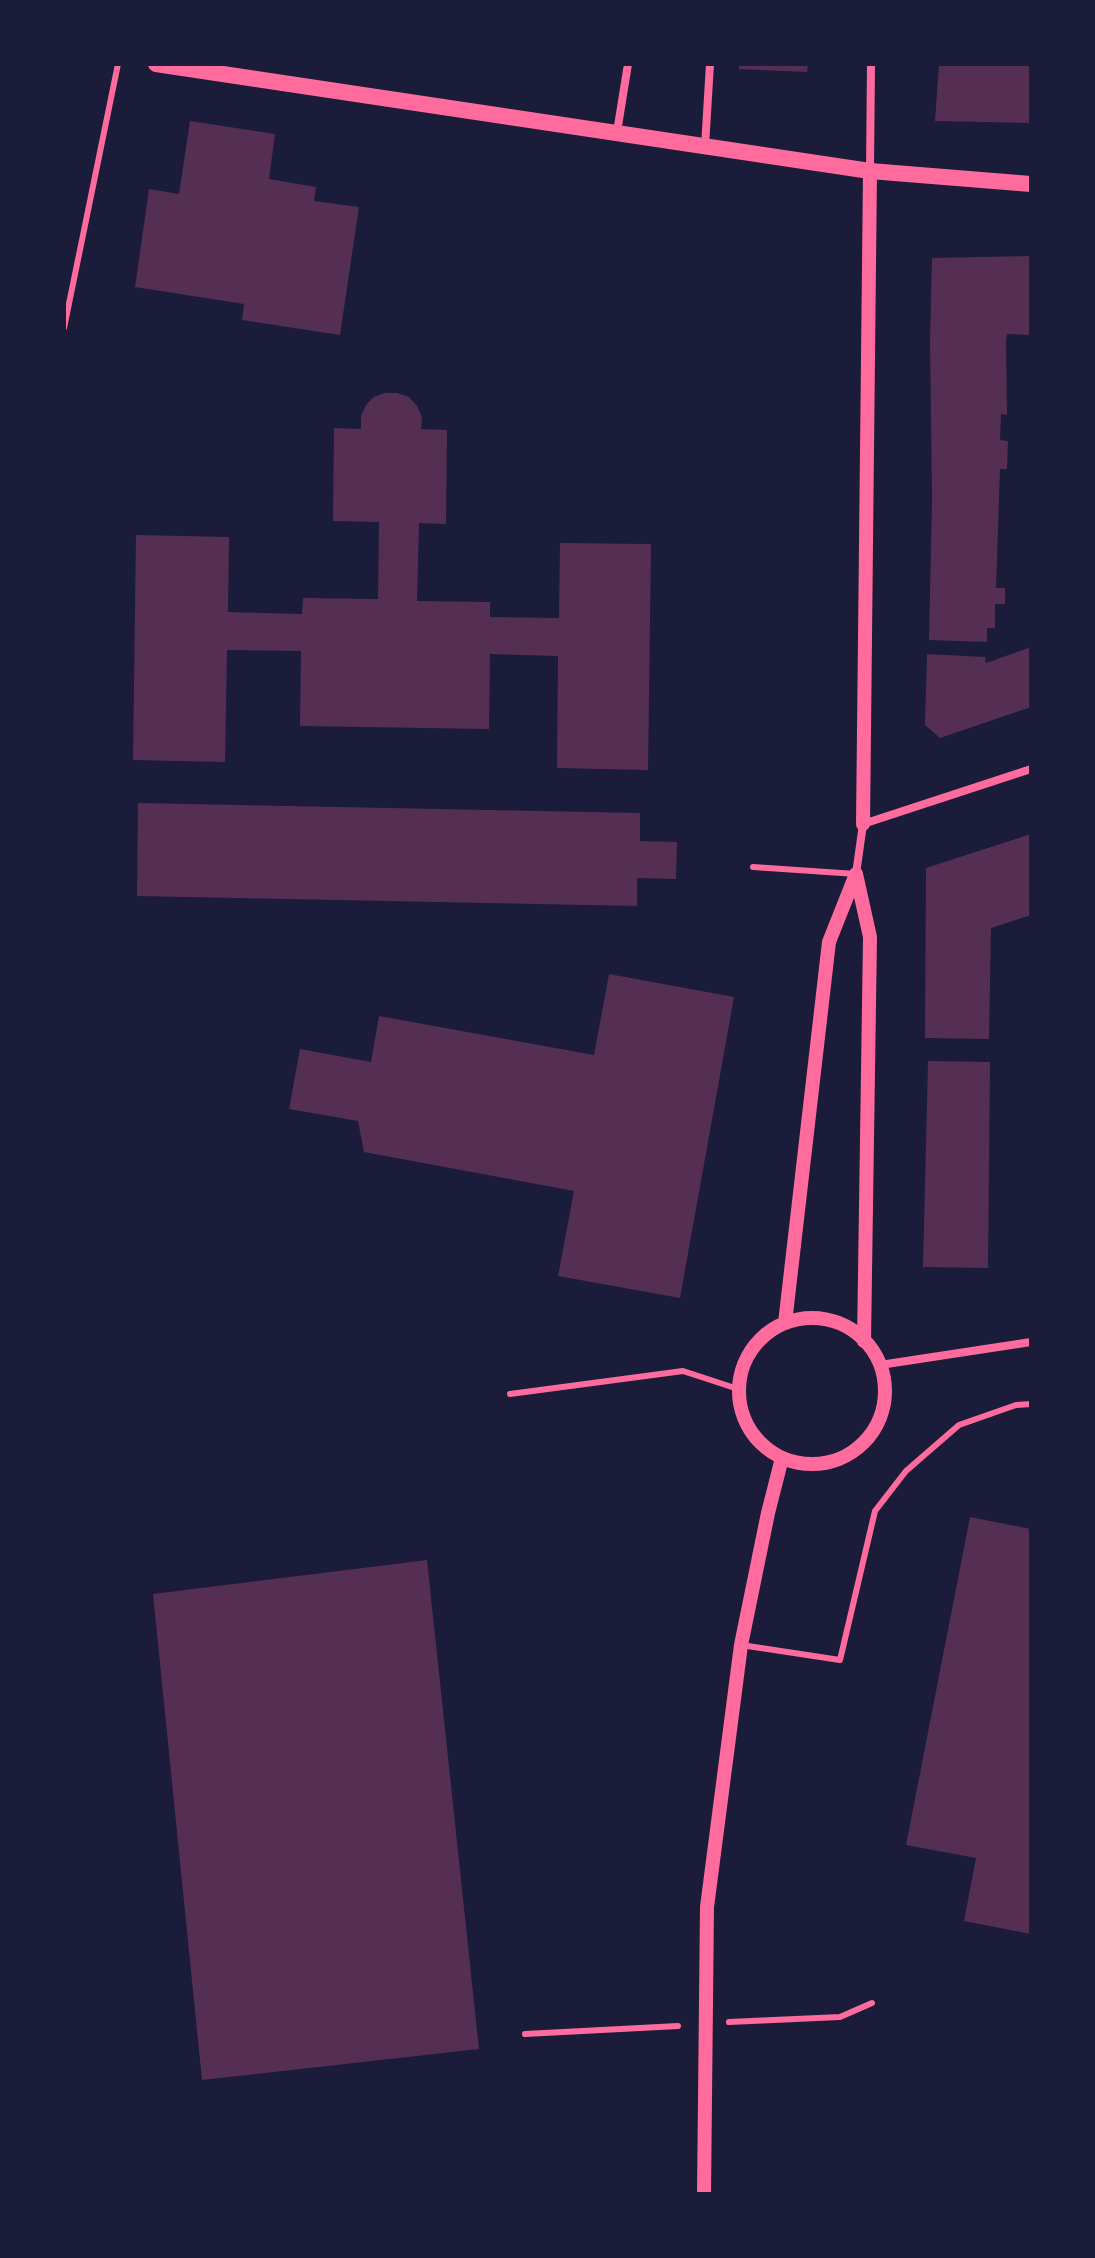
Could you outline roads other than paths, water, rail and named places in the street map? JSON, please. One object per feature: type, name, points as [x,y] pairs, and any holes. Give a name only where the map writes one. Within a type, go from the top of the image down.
[{"type":"main road","points":[[156,64],[870,171],[1031,184]]},
{"type":"street","points":[[617,133],[628,64]]},
{"type":"street","points":[[705,146],[710,64]]},
{"type":"street","points":[[785,1323],[829,942],[856,874],[863,824],[871,64]]},
{"type":"street","points":[[863,824],[1031,769]]},
{"type":"street","points":[[856,874],[870,937],[864,1341]]},
{"type":"street","points":[[813,1317],[841,1324],[864,1341],[880,1365],[885,1393],[879,1421],[863,1444],[838,1460],[810,1465],[782,1458],[758,1442],[743,1418],[738,1389],[744,1361],[761,1338],[785,1323],[813,1317]]},
{"type":"street","points":[[880,1365],[1031,1342]]},
{"type":"street","points":[[704,2187],[707,1907],[741,1645],[782,1458]]},
{"type":"lane","points":[[64,328],[118,64]]},
{"type":"lane","points":[[753,867],[856,874]]},
{"type":"lane","points":[[510,1394],[683,1371],[738,1389]]},
{"type":"lane","points":[[741,1645],[840,1660],[875,1511],[906,1471],[959,1425],[1016,1405],[1031,1404]]},
{"type":"lane","points":[[729,2022],[840,2017],[872,2003]]},
{"type":"lane","points":[[525,2034],[678,2026]]}]
